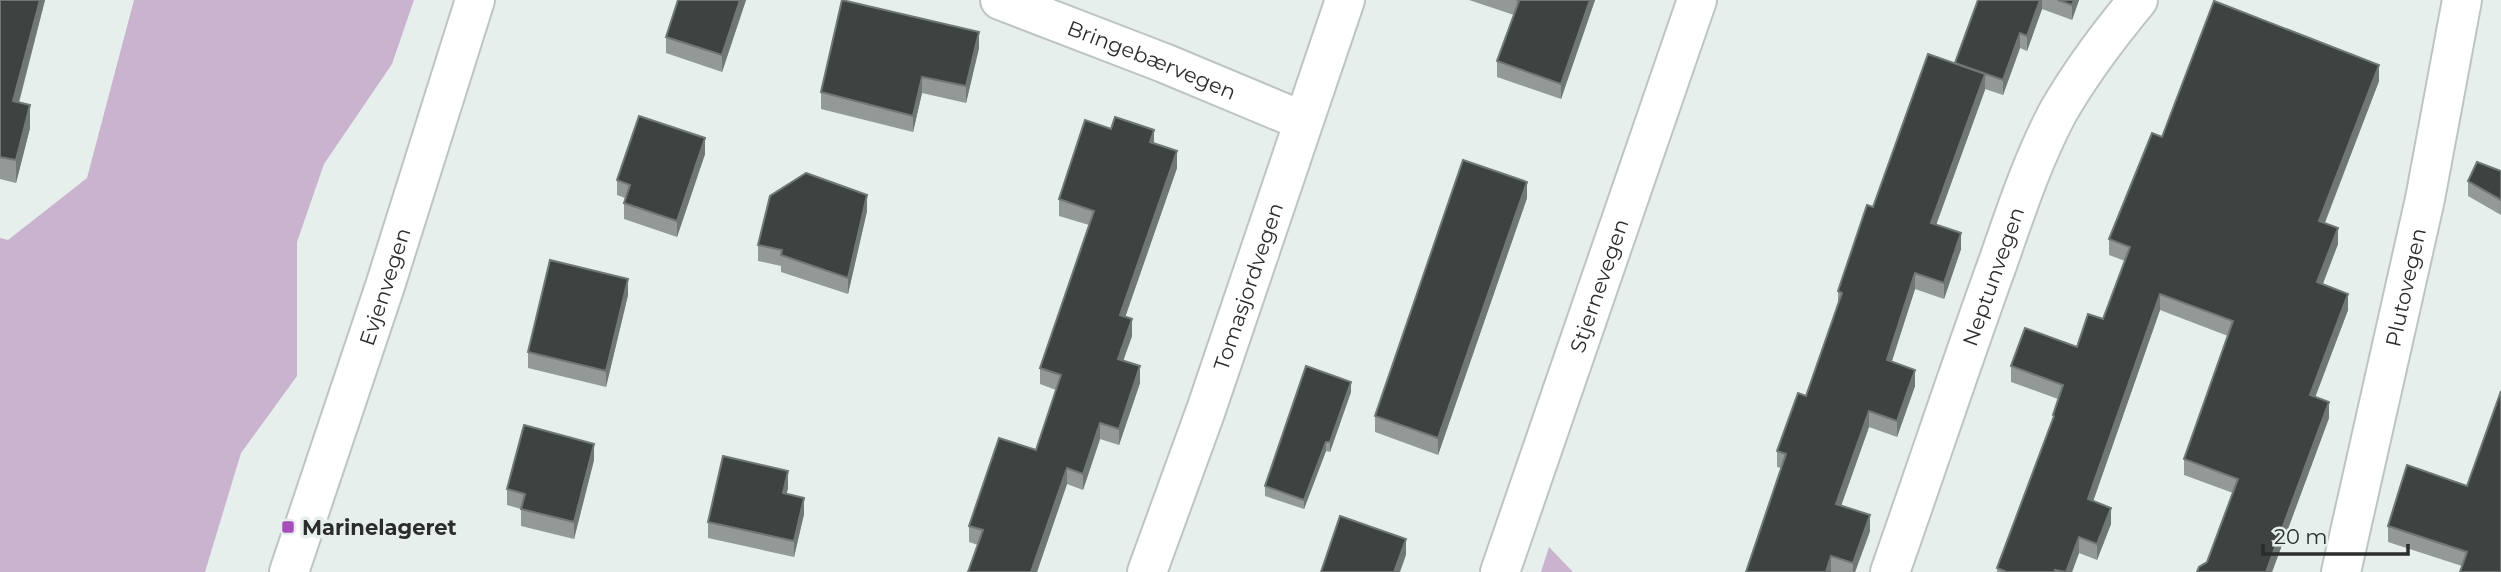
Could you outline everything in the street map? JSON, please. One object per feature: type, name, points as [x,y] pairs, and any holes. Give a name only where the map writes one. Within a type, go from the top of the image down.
[{"type":"street","name":"Evjenvegen","points":[[289,572],[381,298],[475,0]]},
{"type":"street","name":"Bringebærvegen","points":[[1000,0],[1164,63],[1303,121]]},
{"type":"street","name":"Tomasjordvegen","points":[[1147,572],[1206,410],[1345,0]]},
{"type":"street","name":"Stjernevegen","points":[[1500,572],[1697,0]]},
{"type":"street","name":"Neptunvegen","points":[[1891,572],[2030,173],[2047,134],[2078,78],[2138,0]]},
{"type":"street","name":"Plutovegen","points":[[2341,572],[2425,199],[2462,0]]},
{"type":"shaded area","points":[[134,0],[414,0],[392,64],[324,164],[297,242],[297,376],[241,453],[205,572],[0,572],[0,238],[8,240],[87,178]]},
{"type":"shaded area","points":[[1549,547],[1573,572],[1541,572]]},
{"type":"building","points":[[0,0],[40,0],[13,101],[30,105],[16,160],[0,157]]},
{"type":"building","points":[[678,0],[740,0],[722,55],[666,37]]},
{"type":"building","points":[[842,0],[979,32],[966,86],[922,77],[913,116],[821,92]]},
{"type":"building","points":[[1517,0],[1590,0],[1561,84],[1497,61],[1519,1]]},
{"type":"building","points":[[1978,0],[2040,0],[2027,36],[2020,33],[2003,80],[1955,63]]},
{"type":"building","points":[[2058,0],[2074,0],[2072,5]]},
{"type":"building","points":[[2214,1],[2379,65],[2319,221],[2338,228],[2317,282],[2348,294],[2310,395],[2329,402],[2266,572],[2197,572],[2199,567],[2207,562],[2238,479],[2184,459],[2233,321],[2160,294],[2088,499],[2111,508],[2097,544],[2079,537],[2066,572],[2007,572],[1997,568],[2063,385],[2011,366],[2025,328],[2077,347],[2088,314],[2103,319],[2130,247],[2109,239],[2152,133],[2162,137]]},
{"type":"building","points":[[1928,54],[1985,74],[1931,223],[1961,233],[1944,283],[1915,273],[1887,360],[1915,370],[1897,421],[1869,411],[1836,504],[1870,515],[1853,563],[1831,556],[1826,572],[1746,572],[1786,454],[1777,451],[1798,393],[1806,396],[1842,293],[1838,291],[1867,205],[1873,207]]},
{"type":"building","points":[[639,116],[705,138],[677,221],[624,203],[630,185],[617,180]]},
{"type":"building","points":[[1115,117],[1154,130],[1150,142],[1177,151],[1120,315],[1132,319],[1118,359],[1140,366],[1119,429],[1100,423],[1083,474],[1067,468],[1031,572],[968,572],[983,530],[969,526],[999,438],[1036,450],[1061,375],[1040,368],[1094,211],[1059,199],[1085,120],[1111,129]]},
{"type":"building","points":[[1463,160],[1527,182],[1438,438],[1375,416]]},
{"type":"building","points":[[2477,162],[2501,171],[2501,200],[2468,181]]},
{"type":"building","points":[[806,173],[867,195],[848,278],[781,255],[782,250],[758,245],[770,196]]},
{"type":"building","points":[[550,260],[628,279],[606,371],[528,352]]},
{"type":"building","points":[[1306,366],[1351,382],[1330,442],[1326,442],[1304,500],[1265,486]]},
{"type":"building","points":[[2501,391],[2501,572],[2460,572],[2467,552],[2388,526],[2407,465],[2467,486]]},
{"type":"building","points":[[524,425],[594,444],[574,522],[521,509],[525,494],[507,489]]},
{"type":"building","points":[[723,456],[788,471],[783,493],[804,498],[794,541],[708,522]]},
{"type":"building","points":[[1340,516],[1406,539],[1394,572],[1321,572]]},
{"type":"place","name":"Marinelageret","points":[[288,527]]}]
